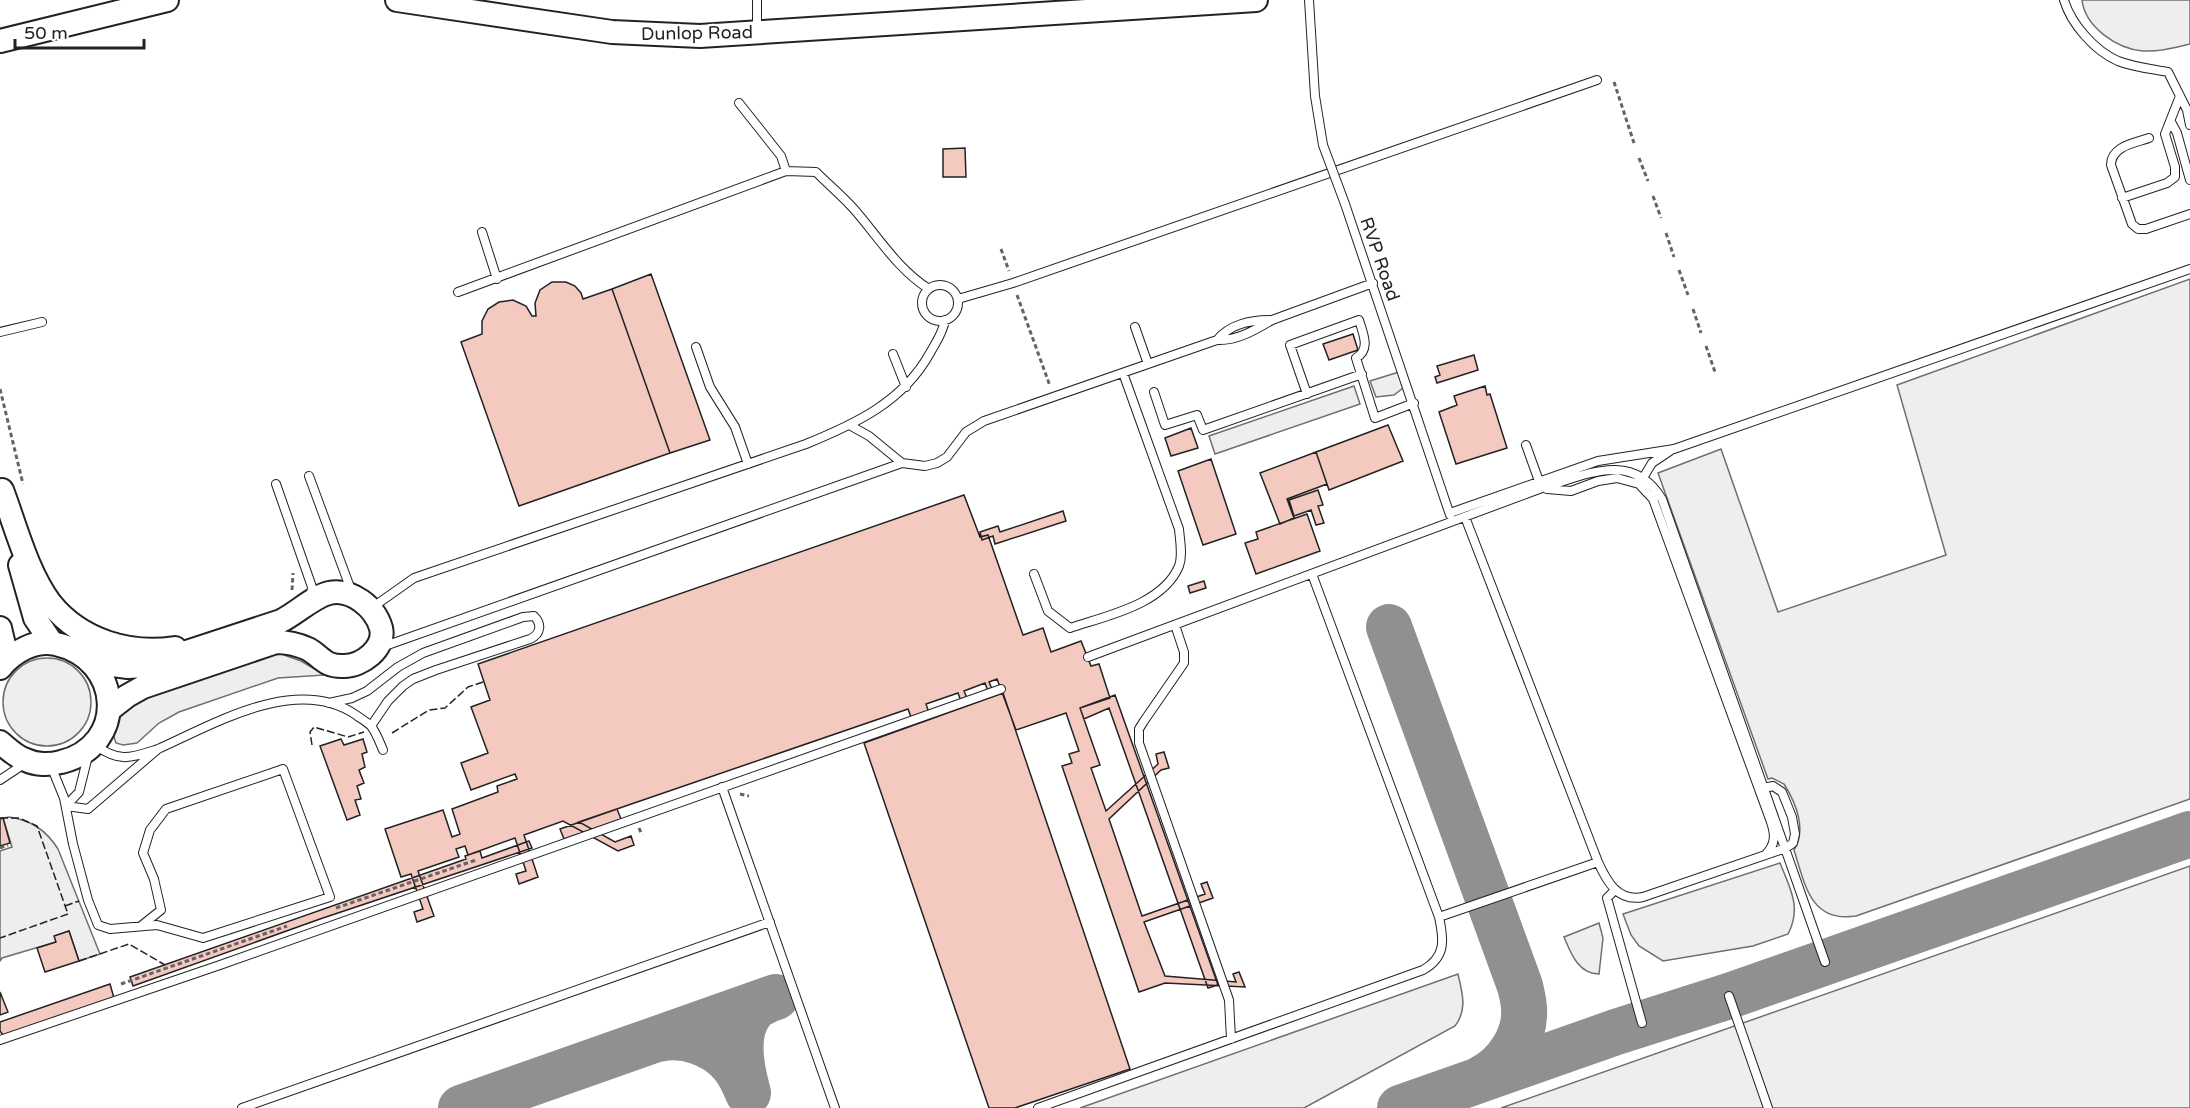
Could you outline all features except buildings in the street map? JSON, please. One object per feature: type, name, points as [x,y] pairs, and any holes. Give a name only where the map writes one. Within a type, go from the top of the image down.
[{"type":"street","points":[[0,41],[167,0]]},
{"type":"street","name":"Dunlop Road","points":[[397,0],[612,32],[681,36],[757,32],[969,9],[1256,0]]},
{"type":"street","points":[[1,485],[39,583],[51,603],[72,624],[86,634],[115,645],[137,649],[166,650],[220,642]]},
{"type":"street","points":[[1,485],[27,597],[35,618],[52,643]]},
{"type":"street","points":[[0,628],[4,663],[28,646],[52,643],[71,647],[88,657],[113,665],[128,667],[144,666],[281,621],[299,612],[299,598],[330,593],[342,592],[361,602],[381,629],[381,638],[375,650],[367,659],[355,665],[343,667],[330,665],[310,650],[291,642],[266,645],[143,687],[109,710]]},
{"type":"street","points":[[0,742],[28,762],[51,764],[75,759],[93,745],[104,729],[109,710],[108,690],[100,672],[88,657]]},
{"type":"lane","points":[[757,0],[757,32]]},
{"type":"lane","name":"RVP Road","points":[[1309,0],[1315,96],[1323,145],[1373,283],[1453,522]]},
{"type":"lane","points":[[2064,0],[2067,12],[2085,38],[2118,61],[2168,72],[2188,112],[2190,125]]},
{"type":"lane","points":[[958,299],[1013,283],[1597,80]]},
{"type":"lane","points":[[2122,198],[2168,183],[2175,177],[2175,167],[2165,134],[2180,96]]},
{"type":"lane","points":[[739,103],[781,156],[786,171]]},
{"type":"lane","points":[[2171,122],[2177,133],[2190,180]]},
{"type":"lane","points":[[2149,138],[2115,151],[2111,158],[2111,165],[2132,224],[2138,229],[2146,229],[2190,214]]},
{"type":"lane","points":[[2175,167],[2185,164]]},
{"type":"lane","points":[[458,292],[786,171],[816,172],[853,208],[881,243],[918,282],[929,289]]},
{"type":"lane","points":[[482,232],[497,279]]},
{"type":"lane","points":[[1088,657],[1453,522],[1598,461],[1674,449],[2190,269]]},
{"type":"lane","points":[[375,650],[902,463],[925,466],[938,464],[947,457],[966,432],[984,421],[1217,340],[1224,331],[1255,320],[1272,320],[1373,283]]},
{"type":"lane","points":[[934,285],[947,285],[952,289],[958,299],[957,311],[953,316],[936,321],[923,310],[922,298],[929,289],[934,285]]},
{"type":"lane","points":[[309,476],[348,586],[361,602],[414,578],[806,444],[851,426],[906,387],[921,369],[943,331],[945,320]]},
{"type":"lane","points":[[1307,394],[1290,345],[1359,320],[1366,345],[1362,355],[1356,358],[1376,418],[1414,403]]},
{"type":"lane","points":[[0,332],[42,322]]},
{"type":"lane","points":[[1135,327],[1148,364]]},
{"type":"lane","points":[[696,347],[710,387],[735,428],[748,464]]},
{"type":"lane","points":[[893,354],[906,387]]},
{"type":"lane","points":[[1034,574],[1048,611],[1070,628],[1143,602],[1166,585],[1180,564],[1179,529],[1123,373]]},
{"type":"lane","points":[[1154,392],[1165,425],[1197,414],[1203,430],[1362,374]]},
{"type":"lane","points":[[851,426],[870,436],[902,463]]},
{"type":"lane","points":[[1526,445],[1540,484]]},
{"type":"lane","points":[[1643,478],[1652,463],[1674,449]]},
{"type":"lane","points":[[1450,513],[1540,484],[1607,469],[1630,471],[1656,489],[1662,499],[1762,788],[1775,835],[1769,851],[1763,856]]},
{"type":"lane","points":[[1540,484],[1571,491],[1598,481],[1617,478],[1639,484],[1647,491],[1656,507],[1786,848],[1826,962]]},
{"type":"lane","points":[[276,484],[312,587],[311,596],[299,598]]},
{"type":"lane","points":[[1466,517],[1598,862],[1606,880],[1615,890],[1630,897],[1643,897],[1786,848],[1793,843],[1795,834],[1792,817],[1782,792],[1773,786],[1762,788]]},
{"type":"lane","points":[[1038,1108],[1423,970],[1434,964],[1439,956],[1443,933],[1439,917],[1312,574]]},
{"type":"lane","points":[[329,703],[352,698],[367,691],[398,667],[423,653],[523,617],[534,616],[538,621],[540,629],[538,634],[530,639],[436,669],[403,686],[388,701],[371,726]]},
{"type":"lane","points":[[1175,625],[1184,652],[1184,663],[1144,721],[1140,729],[1139,743],[1229,1000],[1232,1039]]},
{"type":"lane","points":[[0,1040],[220,965],[1001,689]]},
{"type":"lane","points":[[66,806],[78,792],[93,745],[108,755],[127,759],[158,749],[249,710],[287,699],[318,699],[347,709],[371,726],[384,750]]},
{"type":"lane","points":[[66,806],[88,809],[158,749]]},
{"type":"lane","points":[[0,780],[28,762]]},
{"type":"lane","points":[[51,764],[66,806],[88,900],[98,925],[110,929],[158,925],[203,938],[330,897],[283,769],[166,808],[150,830],[143,853],[154,879],[161,910],[141,926]]},
{"type":"lane","points":[[722,787],[836,1108]]},
{"type":"lane","points":[[1439,917],[1598,862]]},
{"type":"lane","points":[[1615,890],[1606,898],[1642,1023]]},
{"type":"lane","points":[[242,1108],[770,922]]},
{"type":"lane","points":[[1729,996],[1768,1108]]},
{"type":"path","points":[[1614,82],[1634,143]]},
{"type":"path","points":[[1639,158],[1648,181]]},
{"type":"path","points":[[1653,196],[1661,218]]},
{"type":"path","points":[[1666,233],[1674,257]]},
{"type":"path","points":[[1001,249],[1050,386]]},
{"type":"path","points":[[1679,270],[1688,295]]},
{"type":"path","points":[[1693,309],[1701,333]]},
{"type":"path","points":[[1706,346],[1715,372]]},
{"type":"path","points":[[0,389],[25,493]]},
{"type":"path","points":[[299,598],[290,563],[303,560]]},
{"type":"path","points":[[0,848],[9,845]]},
{"type":"path","points":[[333,909],[476,861],[473,853]]},
{"type":"path","points":[[114,986],[292,924]]},
{"type":"shaded area","points":[[2082,0],[2190,0],[2190,44],[2149,51],[2123,46],[2104,35],[2096,27],[2084,10]]},
{"type":"shaded area","points":[[2190,279],[2190,799],[1856,916],[1841,917],[1828,913],[1819,907],[1806,888],[1794,850],[1800,834],[1796,808],[1784,784],[1772,778],[1768,779],[1658,473],[1721,449],[1778,612],[1946,555],[1897,385]]},
{"type":"shaded area","points":[[1399,372],[1403,388],[1394,395],[1376,397],[1370,381]]},
{"type":"shaded area","points":[[1354,386],[1360,404],[1215,454],[1209,436]]},
{"type":"shaded area","points":[[281,654],[301,661],[325,675],[278,678],[179,712],[159,723],[137,743],[123,745],[116,743],[114,728],[120,716],[135,701],[255,657]]},
{"type":"shaded area","points":[[47,658],[64,661],[78,671],[88,685],[91,702],[88,719],[78,733],[64,743],[47,746],[30,743],[16,733],[6,719],[3,702],[6,685],[16,671],[30,661]]},
{"type":"shaded area","points":[[9,817],[37,827],[58,849],[100,954],[79,961],[69,931],[55,936],[56,942],[2,958],[0,961],[0,851],[12,847],[3,818]]},
{"type":"shaded area","points":[[1780,863],[1793,898],[1794,915],[1788,934],[1753,946],[1663,961],[1639,946],[1631,935],[1623,914]]},
{"type":"shaded area","points":[[2190,866],[2190,1108],[1501,1108]]},
{"type":"shaded area","points":[[1599,923],[1603,938],[1599,974],[1586,970],[1576,962],[1564,937]]},
{"type":"shaded area","points":[[1458,974],[1463,1007],[1455,1026],[1304,1108],[1080,1108]]},
{"type":"taxiway","points":[[1389,627],[1523,998],[1524,1020],[1513,1050],[1499,1066],[1482,1078]]},
{"type":"taxiway","points":[[1400,1108],[1616,1032],[1729,996],[2190,834]]},
{"type":"taxiway","points":[[461,1108],[776,997]]},
{"type":"taxiway","points":[[659,1039],[689,1039],[717,1051],[735,1067],[748,1093],[740,1049],[743,1027],[755,1007],[766,1001]]},
{"type":"fence","points":[[392,733],[429,710],[445,708],[468,687],[483,682]]},
{"type":"fence","points":[[312,745],[310,732],[314,727],[348,737],[364,732]]},
{"type":"fence","points":[[0,818],[19,818],[37,826],[68,914],[0,938]]},
{"type":"fence","points":[[65,906],[79,901]]},
{"type":"fence","points":[[79,961],[129,944],[165,965]]}]
